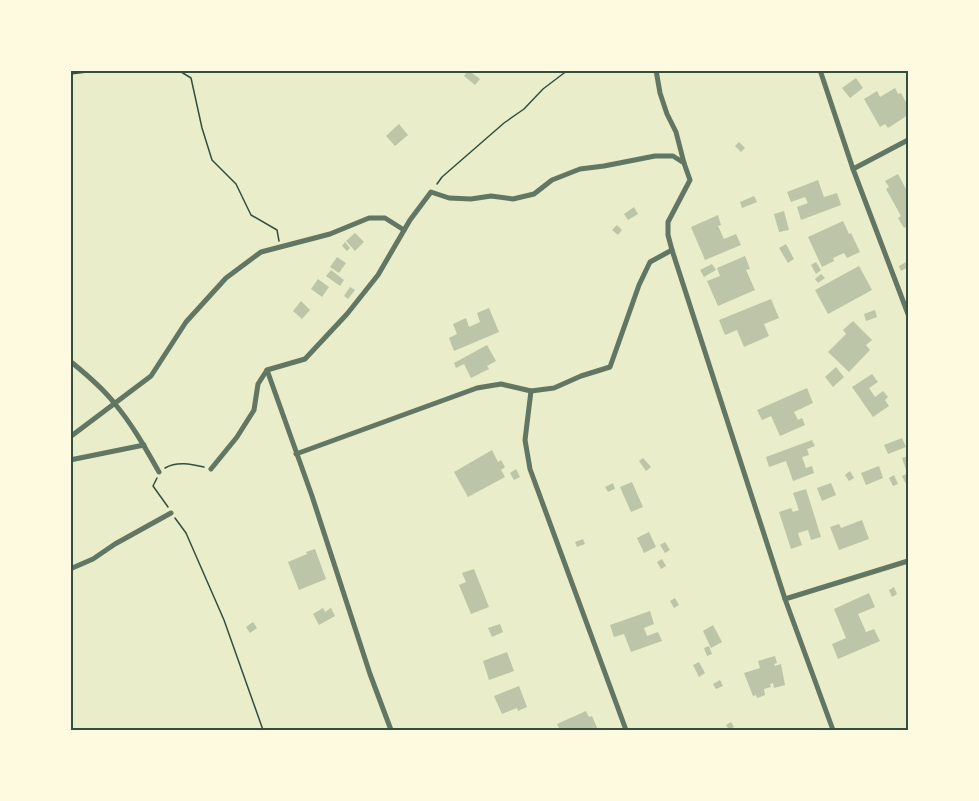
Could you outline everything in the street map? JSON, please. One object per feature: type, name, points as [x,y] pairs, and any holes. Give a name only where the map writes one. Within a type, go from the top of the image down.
[{"type":"street","points":[[656,70],[660,93],[676,132],[690,180],[668,222],[668,235],[672,250],[785,599],[833,730]]},
{"type":"street","points":[[820,70],[853,169],[909,314]]},
{"type":"street","points":[[853,169],[909,140]]},
{"type":"street","points":[[211,469],[237,437],[254,410],[258,384],[267,370],[305,359],[360,299],[378,274],[417,209],[431,192],[449,198],[471,199],[491,196],[513,199],[534,194],[552,180],[580,169],[655,156],[673,156],[684,163]]},
{"type":"street","points":[[70,437],[151,376],[186,322],[226,278],[261,252],[330,234],[369,218],[386,218],[404,230]]},
{"type":"street","points":[[296,454],[477,388],[501,384],[531,391],[554,388],[610,367],[639,285],[650,262],[672,250]]},
{"type":"street","points":[[70,361],[115,403],[144,445],[159,472]]},
{"type":"street","points":[[267,370],[391,730]]},
{"type":"street","points":[[531,391],[525,440],[530,469],[626,730]]},
{"type":"street","points":[[70,460],[144,445]]},
{"type":"street","points":[[70,569],[93,559],[114,544],[171,513]]},
{"type":"street","points":[[785,599],[909,561]]},
{"type":"path","points":[[70,74],[89,70]]},
{"type":"path","points":[[178,70],[191,78],[212,160],[236,184],[251,215],[277,230],[280,247]]},
{"type":"path","points":[[431,192],[442,177],[568,70]]},
{"type":"path","points":[[211,469],[188,463],[170,465],[159,472],[153,486],[186,533],[224,620],[263,730]]},
{"type":"building","points":[[468,70],[480,79],[475,85],[464,76]]},
{"type":"building","points":[[856,78],[863,88],[850,98],[842,88]]},
{"type":"building","points":[[895,88],[898,94],[901,93],[908,106],[908,115],[888,128],[885,124],[880,127],[864,99],[877,91],[880,97]]},
{"type":"building","points":[[399,124],[408,135],[395,146],[386,136]]},
{"type":"building","points":[[739,142],[745,148],[741,152],[735,146]]},
{"type":"building","points":[[898,174],[908,193],[908,226],[904,228],[898,218],[901,216],[886,189],[889,187],[885,181]]},
{"type":"building","points":[[818,180],[824,197],[837,193],[841,205],[801,220],[797,207],[808,203],[805,197],[791,202],[787,192]]},
{"type":"building","points":[[754,196],[757,202],[742,208],[740,202]]},
{"type":"building","points":[[634,207],[638,214],[628,220],[624,214]]},
{"type":"building","points":[[784,211],[789,230],[779,232],[774,214]]},
{"type":"building","points":[[718,215],[721,225],[718,226],[724,239],[736,234],[741,245],[705,260],[691,227]]},
{"type":"building","points":[[843,221],[860,252],[847,258],[844,253],[822,267],[808,237]]},
{"type":"building","points":[[617,225],[622,230],[618,235],[612,230]]},
{"type":"building","points":[[355,233],[364,242],[355,251],[346,241]]},
{"type":"building","points":[[345,242],[350,248],[347,251],[342,246]]},
{"type":"building","points":[[786,244],[794,259],[788,263],[779,248]]},
{"type":"building","points":[[745,256],[750,269],[746,270],[755,290],[718,306],[707,281],[720,276],[717,268]]},
{"type":"building","points":[[337,257],[346,263],[339,273],[330,267]]},
{"type":"building","points":[[816,262],[821,270],[816,274],[811,265]]},
{"type":"building","points":[[906,262],[908,267],[901,271],[899,266]]},
{"type":"building","points":[[712,264],[716,270],[704,277],[700,270]]},
{"type":"building","points":[[859,266],[872,290],[828,314],[815,290]]},
{"type":"building","points":[[331,270],[344,280],[340,286],[326,276]]},
{"type":"building","points":[[821,274],[825,278],[818,283],[815,279]]},
{"type":"building","points":[[318,279],[329,287],[322,297],[311,289]]},
{"type":"building","points":[[350,287],[355,290],[348,299],[344,296]]},
{"type":"building","points":[[771,299],[779,318],[764,324],[769,336],[744,347],[737,330],[725,335],[719,320]]},
{"type":"building","points":[[301,301],[310,310],[302,319],[293,311]]},
{"type":"building","points":[[489,308],[499,332],[454,351],[449,338],[457,334],[453,324],[466,318],[469,327],[480,322],[477,313]]},
{"type":"building","points":[[875,310],[877,317],[866,321],[864,314]]},
{"type":"building","points":[[853,321],[872,340],[866,345],[870,350],[849,372],[828,352],[846,334],[843,330]]},
{"type":"building","points":[[487,345],[496,361],[487,366],[489,369],[471,378],[464,364],[456,368],[454,363]]},
{"type":"building","points":[[836,367],[844,377],[833,387],[825,377]]},
{"type":"building","points":[[872,374],[878,382],[869,388],[875,397],[883,391],[888,397],[885,400],[889,406],[873,417],[852,387]]},
{"type":"building","points":[[807,388],[813,403],[794,412],[798,420],[802,418],[805,425],[780,436],[771,416],[762,420],[757,410]]},
{"type":"building","points":[[902,438],[906,447],[888,454],[884,445]]},
{"type":"building","points":[[812,440],[815,446],[807,449],[809,455],[802,457],[806,468],[812,466],[814,473],[793,481],[786,461],[769,467],[766,457]]},
{"type":"building","points":[[492,450],[498,462],[501,460],[505,467],[501,470],[505,477],[468,497],[454,472]]},
{"type":"building","points":[[908,456],[908,469],[906,470],[902,458]]},
{"type":"building","points":[[643,458],[651,467],[646,471],[639,461]]},
{"type":"building","points":[[879,466],[883,478],[866,485],[861,473]]},
{"type":"building","points":[[516,469],[520,477],[514,480],[510,473]]},
{"type":"building","points":[[850,471],[854,478],[849,481],[845,475]]},
{"type":"building","points":[[908,473],[908,483],[906,484],[902,476]]},
{"type":"building","points":[[894,475],[898,484],[893,486],[889,478]]},
{"type":"building","points":[[632,482],[643,507],[631,512],[620,487]]},
{"type":"building","points":[[613,483],[615,489],[608,492],[605,487]]},
{"type":"building","points":[[831,483],[836,495],[822,501],[817,488]]},
{"type":"building","points":[[806,489],[821,537],[811,540],[808,530],[798,533],[802,545],[791,549],[779,512],[791,508],[793,512],[799,510],[793,493]]},
{"type":"building","points":[[862,520],[869,539],[839,550],[830,527],[839,524],[841,528]]},
{"type":"building","points":[[649,532],[656,547],[644,553],[637,538]]},
{"type":"building","points":[[583,539],[585,544],[577,547],[575,542]]},
{"type":"building","points":[[665,542],[670,550],[665,553],[660,545]]},
{"type":"building","points":[[315,549],[326,579],[299,590],[288,562]]},
{"type":"building","points":[[662,559],[666,566],[661,569],[657,562]]},
{"type":"building","points":[[474,569],[489,607],[471,614],[459,585],[466,582],[462,573]]},
{"type":"building","points":[[894,587],[897,594],[892,597],[889,590]]},
{"type":"building","points":[[869,593],[875,607],[858,614],[866,632],[874,629],[880,641],[838,659],[832,644],[846,638],[834,609]]},
{"type":"building","points":[[675,598],[679,605],[674,608],[670,601]]},
{"type":"building","points":[[323,608],[325,612],[331,608],[335,616],[319,625],[313,614]]},
{"type":"building","points":[[650,611],[654,624],[644,628],[647,636],[658,632],[662,641],[631,652],[624,634],[614,637],[610,625]]},
{"type":"building","points":[[253,622],[257,628],[250,633],[246,627]]},
{"type":"building","points":[[500,624],[503,632],[492,637],[488,628]]},
{"type":"building","points":[[713,625],[722,642],[711,648],[703,631]]},
{"type":"building","points":[[709,646],[712,654],[707,656],[704,648]]},
{"type":"building","points":[[507,652],[514,671],[489,680],[483,661]]},
{"type":"building","points":[[775,656],[777,663],[774,664],[775,666],[781,664],[785,685],[774,688],[773,683],[770,684],[771,687],[764,689],[765,695],[757,698],[756,695],[753,696],[744,673],[760,668],[758,661]]},
{"type":"building","points":[[699,662],[705,673],[699,677],[693,665]]},
{"type":"building","points":[[720,680],[723,686],[716,689],[713,684]]},
{"type":"building","points":[[519,686],[527,707],[502,714],[494,696]]},
{"type":"building","points":[[586,711],[589,717],[592,716],[598,730],[560,730],[557,724]]},
{"type":"building","points":[[731,722],[734,727],[729,730],[726,725]]}]
